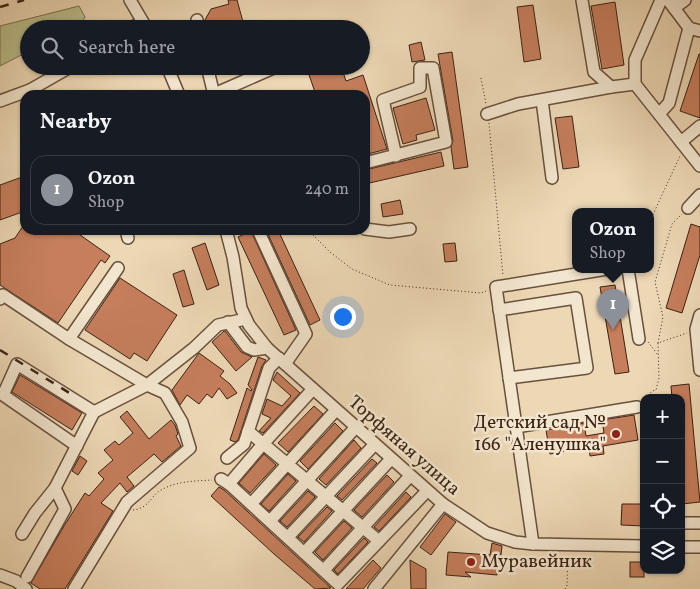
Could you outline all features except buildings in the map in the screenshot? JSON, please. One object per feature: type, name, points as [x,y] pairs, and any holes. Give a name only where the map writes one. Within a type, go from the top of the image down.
[{"type":"street","points":[[130,0],[141,20]]},
{"type":"street","points":[[582,0],[594,72],[611,87]]},
{"type":"street","points":[[661,0],[635,60],[635,84],[700,166]]},
{"type":"street","points":[[659,114],[669,103],[695,29],[671,4],[685,0]]},
{"type":"street","points":[[370,163],[396,156],[446,142],[433,68],[420,68],[420,87],[384,100],[396,156]]},
{"type":"street","points":[[36,90],[58,75]]},
{"type":"street","points":[[171,75],[177,90]]},
{"type":"street","points":[[209,75],[212,90]]},
{"type":"street","points":[[224,90],[258,75]]},
{"type":"street","points":[[487,114],[518,104],[635,84]]},
{"type":"street","points":[[0,101],[20,96]]},
{"type":"street","points":[[542,100],[552,178]]},
{"type":"street","points":[[683,144],[700,126]]},
{"type":"street","points":[[688,208],[700,195]]},
{"type":"street","points":[[370,230],[389,232],[410,229]]},
{"type":"street","name":"Торфяная улица","points":[[229,235],[241,308],[257,337],[336,410],[443,504],[466,520],[498,537],[515,542],[640,546]]},
{"type":"street","points":[[227,458],[244,444],[269,368],[282,361],[306,334],[260,235]]},
{"type":"street","points":[[69,339],[118,268]]},
{"type":"street","points":[[533,544],[499,310],[500,287],[583,273]]},
{"type":"street","points":[[629,273],[639,339]]},
{"type":"street","points":[[0,298],[3,295],[69,339],[147,385],[165,393],[182,422],[190,448],[130,499],[74,589]]},
{"type":"street","points":[[499,310],[576,298],[586,359],[587,368],[509,378]]},
{"type":"street","points":[[22,534],[35,512],[55,488],[94,412],[147,385],[194,348],[213,329],[228,322],[246,319]]},
{"type":"street","points":[[699,320],[700,370]]},
{"type":"street","points":[[228,322],[247,347],[254,350],[267,348]]},
{"type":"street","points":[[77,446],[3,395],[17,364],[94,412]]},
{"type":"street","points":[[313,389],[225,482],[338,584],[427,491]]},
{"type":"street","points":[[516,427],[637,407]]},
{"type":"street","points":[[250,504],[336,410]]},
{"type":"street","points":[[270,521],[356,427]]},
{"type":"street","points":[[248,431],[378,541]]},
{"type":"street","points":[[288,538],[375,444]]},
{"type":"street","points":[[304,553],[392,459]]},
{"type":"street","points":[[324,570],[410,476]]},
{"type":"street","points":[[0,575],[26,583],[65,509],[55,488]]},
{"type":"street","points":[[374,589],[443,504]]},
{"type":"street","points":[[685,523],[700,523]]},
{"type":"street","points":[[685,547],[700,547]]},
{"type":"path","points":[[313,235],[330,252],[352,269],[390,285],[481,293],[500,287],[487,114],[481,78]]},
{"type":"path","points":[[654,212],[683,144]]},
{"type":"path","points":[[649,394],[656,390],[659,378],[658,343],[664,317],[655,282],[672,224],[688,208]]},
{"type":"path","points":[[658,343],[699,320]]},
{"type":"path","points":[[123,508],[140,509],[150,502],[160,490],[187,481],[225,482]]},
{"type":"path","points":[[565,589],[568,544]]},
{"type":"green space","points":[[79,6],[85,17],[84,20],[24,20]]},
{"type":"green space","points":[[20,21],[20,56],[0,66],[0,26]]},
{"type":"railway","points":[[0,7],[24,0]]},
{"type":"railway","points":[[0,350],[71,394]]},
{"type":"place","name":"Ozon","points":[[613,330]]},
{"type":"place","name":"Детский сад № 166 \"Аленушка\"","points":[[616,434]]},
{"type":"place","name":"Муравейник","points":[[471,562]]}]
